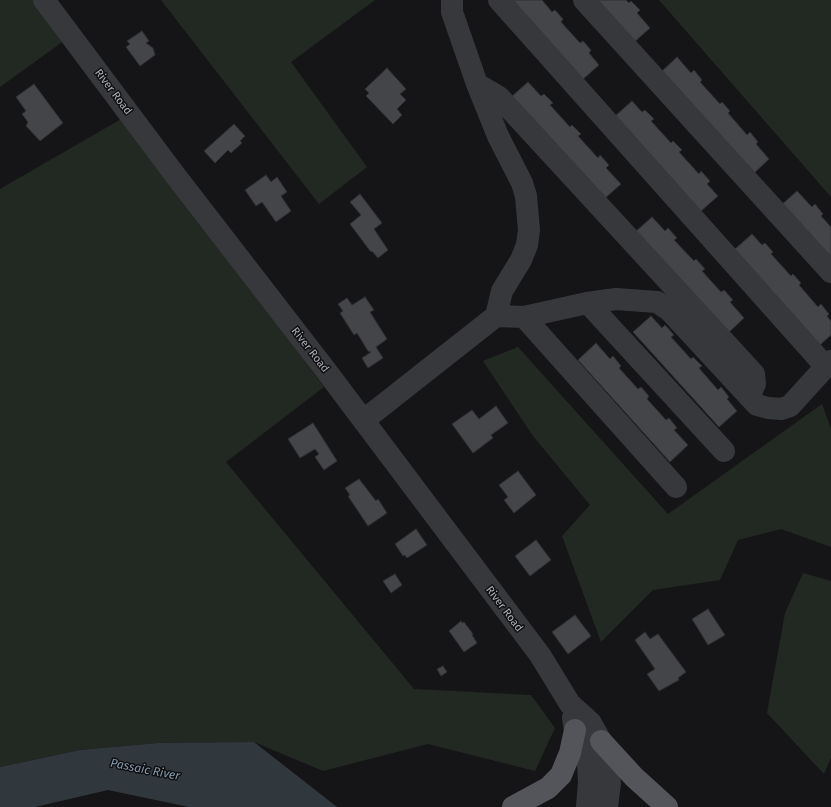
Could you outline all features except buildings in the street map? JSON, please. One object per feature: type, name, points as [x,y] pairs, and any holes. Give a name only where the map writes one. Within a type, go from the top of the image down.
[{"type":"main road","points":[[513,807],[548,788],[561,775],[570,753],[575,730]]},
{"type":"main road","points":[[601,741],[634,777],[667,807]]},
{"type":"street","name":"River Road","points":[[44,0],[175,176],[364,420],[540,655],[570,704]]},
{"type":"street","points":[[364,420],[496,316],[502,291],[521,260],[527,246],[528,211],[526,196],[522,183],[498,136],[477,84],[452,12],[452,0]]},
{"type":"street","points":[[496,316],[524,318],[588,303],[616,300],[657,302],[668,310],[757,405],[768,408],[781,409],[790,406],[828,364],[499,0]]},
{"type":"street","points":[[584,0],[831,272]]},
{"type":"street","points":[[477,84],[499,97],[754,374],[755,384],[749,397]]},
{"type":"street","points":[[588,303],[724,451]]},
{"type":"street","points":[[524,318],[676,487]]},
{"type":"street","points":[[570,704],[575,730],[588,763],[589,782],[587,807]]},
{"type":"street","points":[[570,704],[591,723],[606,754],[610,783],[607,807]]},
{"type":"shaded area","points":[[0,0],[35,0],[65,40],[0,87]]},
{"type":"shaded area","points":[[161,0],[375,0],[291,62],[367,167],[319,204]]},
{"type":"shaded area","points":[[659,0],[831,0],[831,197]]},
{"type":"shaded area","points":[[123,118],[324,387],[226,462],[414,689],[531,695],[555,728],[535,771],[428,744],[323,771],[254,742],[158,743],[80,750],[0,767],[0,189]]},
{"type":"shaded area","points":[[518,347],[668,514],[822,404],[831,429],[831,547],[781,529],[738,540],[720,580],[653,590],[601,642],[562,536],[590,505],[533,436],[483,361]]},
{"type":"shaded area","points":[[803,573],[831,581],[831,758],[824,774],[767,713],[785,613]]},
{"type":"water","name":"Passaic River","points":[[254,742],[337,807],[189,807],[108,790],[35,807],[0,807],[0,767],[80,750],[158,743]]}]
